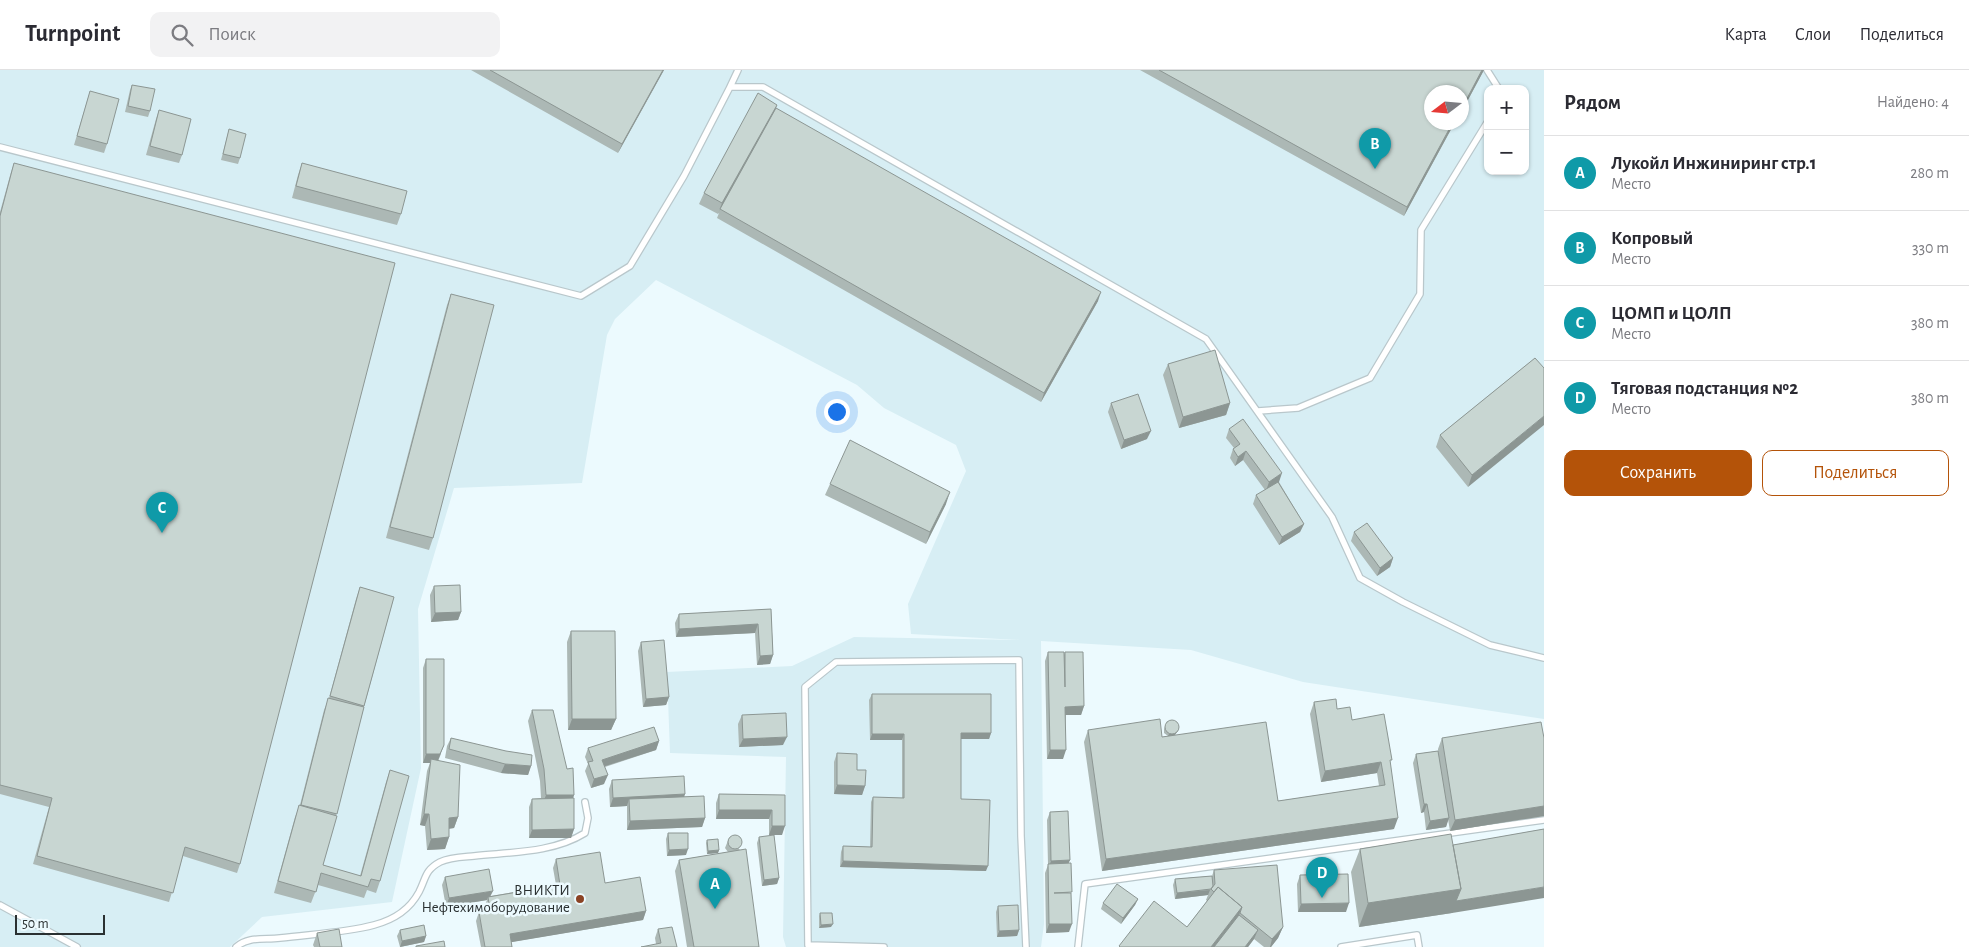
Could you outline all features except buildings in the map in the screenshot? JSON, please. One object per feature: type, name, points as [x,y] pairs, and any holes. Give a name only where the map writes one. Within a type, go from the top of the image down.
[{"type":"lane","points":[[0,147],[581,296],[630,266],[684,176],[738,70]]},
{"type":"lane","points":[[1487,70],[1496,85]]},
{"type":"lane","points":[[730,87],[763,88],[1206,339],[1332,517],[1360,578],[1403,602],[1490,645],[1544,658]]},
{"type":"lane","points":[[1258,411],[1298,408],[1370,378],[1420,294],[1421,230],[1484,128]]},
{"type":"lane","points":[[884,947],[808,945],[805,687],[836,662],[1019,660],[1021,836],[1026,947]]},
{"type":"lane","points":[[236,947],[244,941],[261,938],[347,930],[377,924],[409,907],[419,892],[426,872],[441,862],[458,857],[525,850],[570,842],[585,833],[588,818],[584,802]]},
{"type":"lane","points":[[1078,947],[1085,884],[1544,820]]},
{"type":"lane","points":[[0,905],[77,947]]},
{"type":"lane","points":[[1341,947],[1417,935],[1419,947]]},
{"type":"shaded area","points":[[0,70],[1544,70],[1544,719],[1303,682],[1191,650],[1041,641],[1044,924],[1041,947],[786,947],[783,937],[786,757],[670,753],[667,672],[792,666],[854,637],[1020,640],[911,634],[908,604],[966,471],[956,445],[884,408],[857,385],[656,280],[615,319],[607,335],[582,483],[454,488],[418,609],[421,768],[392,902],[262,917],[230,947],[0,947]]},
{"type":"place","name":"Копровый","points":[[1375,169]]},
{"type":"place","name":"ЦОМП и ЦОЛП","points":[[162,533]]},
{"type":"place","name":"Тяговая подстанция №2","points":[[1322,898]]},
{"type":"place","name":"ВНИКТИ Нефтехимоборудование","points":[[580,899]]},
{"type":"place","name":"Лукойл Инжиниринг стр.1","points":[[715,909]]}]
